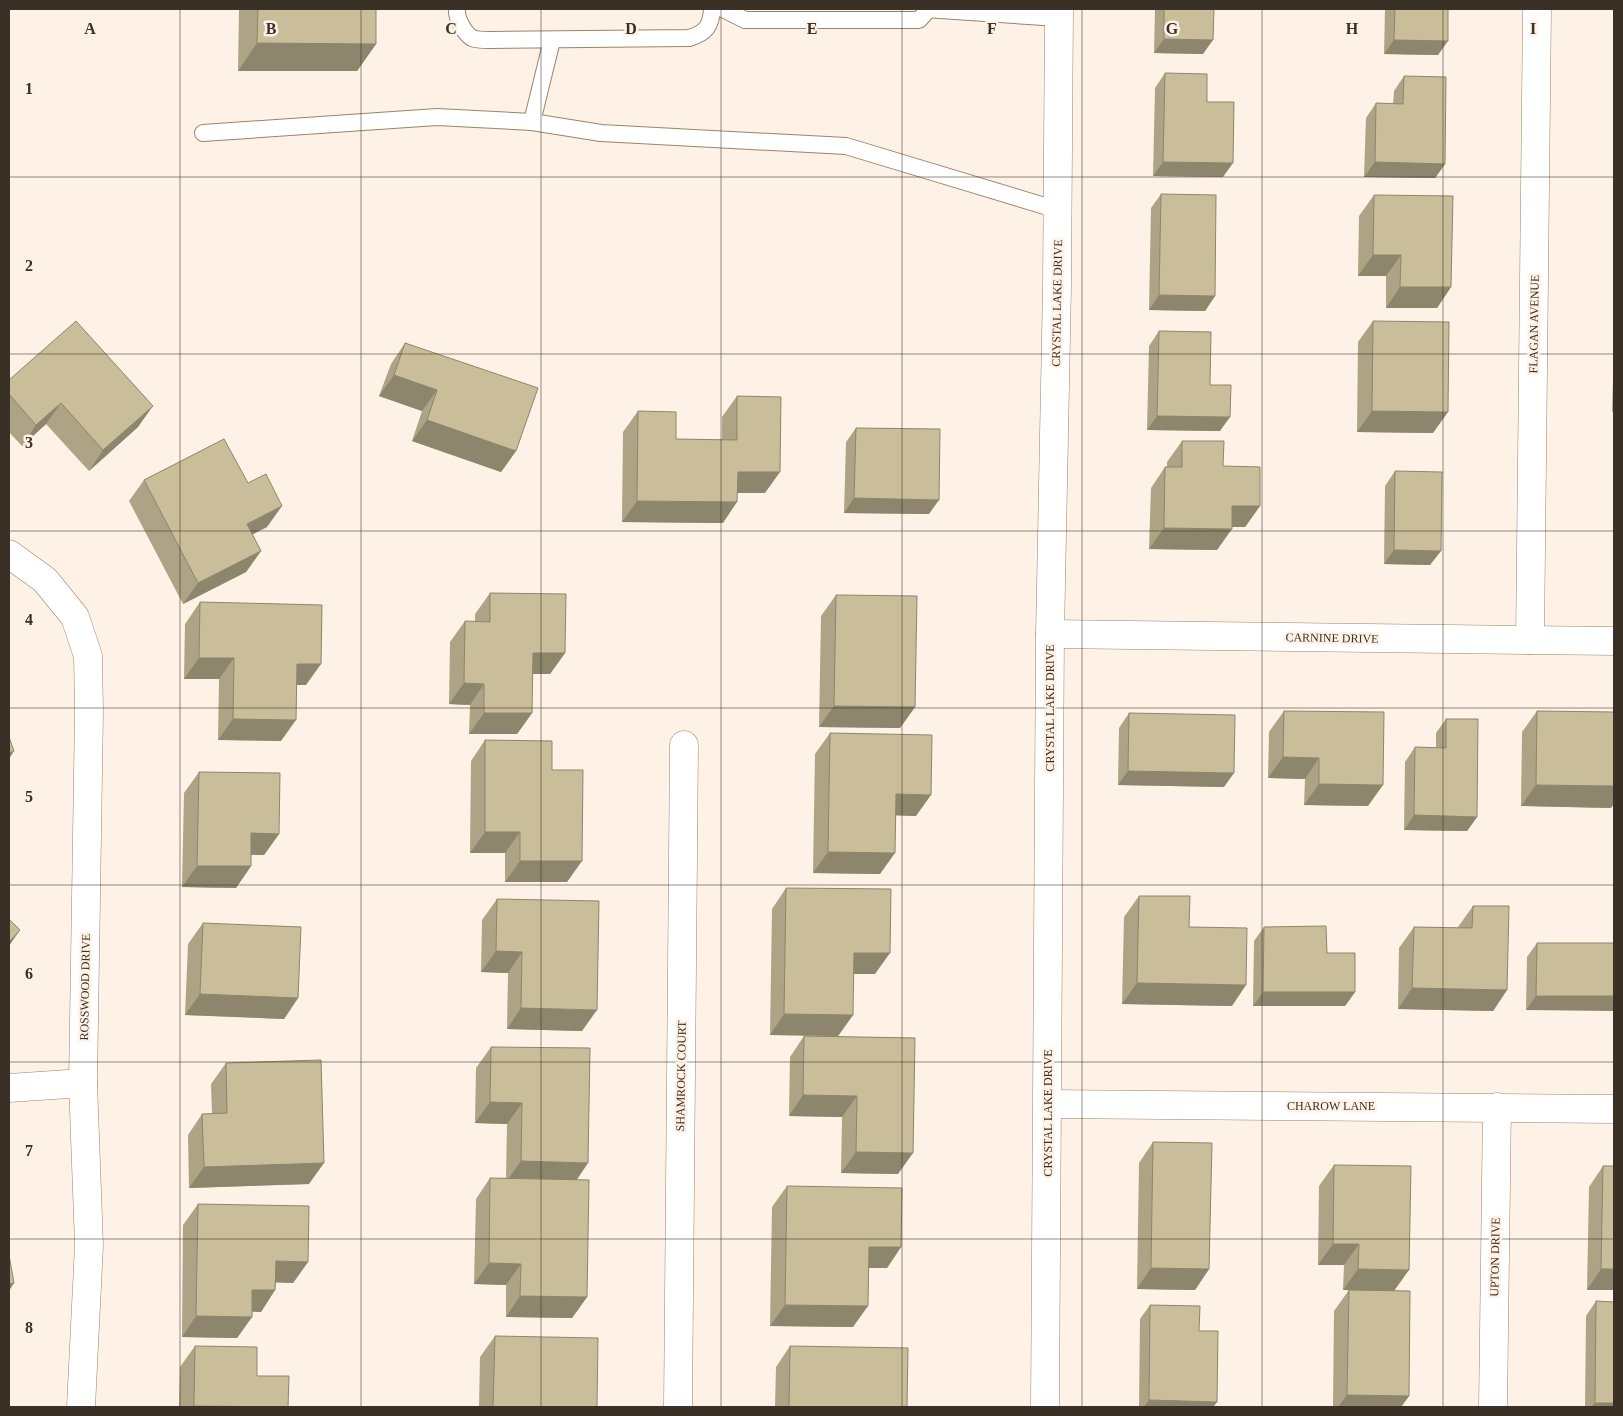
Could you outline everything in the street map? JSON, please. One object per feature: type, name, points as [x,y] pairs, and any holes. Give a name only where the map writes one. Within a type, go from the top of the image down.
[{"type":"street","name":"FLAGAN AVENUE","points":[[1530,640],[1537,9]]},
{"type":"street","name":"CRYSTAL LAKE DRIVE","points":[[1046,1407],[1050,634],[1058,210],[1059,13]]},
{"type":"street","name":"ROSSWOOD DRIVE","points":[[9,554],[45,580],[75,617],[88,656],[89,712],[83,1083],[89,1245],[81,1407]]},
{"type":"street","name":"CARNINE DRIVE","points":[[1050,634],[1614,642]]},
{"type":"street","name":"SHAMROCK COURT","points":[[678,1407],[684,745]]},
{"type":"street","points":[[9,1088],[83,1083]]},
{"type":"street","name":"CHAROW LANE","points":[[1048,1104],[1614,1109]]},
{"type":"street","name":"UPTON DRIVE","points":[[1493,1407],[1496,1108]]},
{"type":"lane","points":[[457,9],[457,15],[464,30],[473,38],[489,40],[689,38],[703,34],[710,24],[712,9],[723,9],[745,20],[919,20],[926,10],[1059,13]]},
{"type":"lane","points":[[532,122],[552,40]]},
{"type":"lane","points":[[203,133],[437,117],[532,122],[601,133],[846,146],[1058,210]]},
{"type":"building","points":[[258,9],[376,9],[376,44],[257,43]]},
{"type":"building","points":[[1164,9],[1214,9],[1213,40],[1164,39]]},
{"type":"building","points":[[1395,9],[1448,9],[1448,41],[1394,40]]},
{"type":"building","points":[[1165,73],[1207,74],[1207,102],[1234,102],[1233,163],[1163,162]]},
{"type":"building","points":[[1404,76],[1446,77],[1445,164],[1375,162],[1376,103],[1403,104]]},
{"type":"building","points":[[1161,194],[1216,195],[1215,296],[1159,295]]},
{"type":"building","points":[[1374,195],[1453,196],[1451,287],[1400,287],[1401,255],[1373,255]]},
{"type":"building","points":[[76,321],[153,406],[103,450],[61,403],[36,425],[9,394],[9,380]]},
{"type":"building","points":[[1373,321],[1449,322],[1448,412],[1372,411]]},
{"type":"building","points":[[1159,331],[1211,332],[1210,385],[1231,385],[1230,417],[1157,416]]},
{"type":"building","points":[[405,343],[538,388],[516,451],[427,420],[437,390],[394,375]]},
{"type":"building","points":[[737,396],[781,397],[780,472],[738,472],[737,502],[637,501],[638,411],[676,412],[676,439],[737,440]]},
{"type":"building","points":[[856,428],[940,429],[939,500],[854,498]]},
{"type":"building","points":[[224,439],[248,483],[266,474],[282,506],[247,524],[261,551],[198,583],[144,480]]},
{"type":"building","points":[[1182,441],[1224,441],[1223,466],[1260,467],[1260,506],[1232,506],[1232,529],[1164,528],[1165,467],[1182,467]]},
{"type":"building","points":[[1395,471],[1442,472],[1441,551],[1394,550]]},
{"type":"building","points":[[490,593],[566,594],[565,653],[533,653],[532,713],[484,713],[484,684],[464,683],[465,621],[490,622]]},
{"type":"building","points":[[836,595],[917,596],[915,707],[834,706]]},
{"type":"building","points":[[200,602],[322,605],[321,664],[297,664],[296,720],[233,719],[234,658],[199,658]]},
{"type":"building","points":[[1284,711],[1384,712],[1383,785],[1319,784],[1319,758],[1283,757]]},
{"type":"building","points":[[1537,711],[1614,712],[1614,786],[1536,785]]},
{"type":"building","points":[[1129,713],[1235,715],[1234,773],[1128,771]]},
{"type":"building","points":[[1446,719],[1478,719],[1477,817],[1414,815],[1415,747],[1446,748]]},
{"type":"building","points":[[830,733],[932,735],[931,795],[896,794],[895,853],[828,852]]},
{"type":"building","points":[[9,737],[14,751],[9,753]]},
{"type":"building","points":[[485,740],[552,741],[552,770],[583,770],[582,861],[520,861],[520,832],[485,832]]},
{"type":"building","points":[[199,772],[280,773],[279,834],[251,833],[251,866],[197,866]]},
{"type":"building","points":[[786,888],[891,889],[890,953],[854,953],[853,1015],[784,1014]]},
{"type":"building","points":[[1139,896],[1190,896],[1189,927],[1247,928],[1246,985],[1137,983]]},
{"type":"building","points":[[497,899],[599,901],[597,1010],[521,1008],[522,952],[496,951]]},
{"type":"building","points":[[1473,906],[1509,906],[1507,990],[1412,988],[1414,927],[1472,928]]},
{"type":"building","points":[[9,919],[20,930],[9,942]]},
{"type":"building","points":[[203,923],[301,927],[298,998],[200,994]]},
{"type":"building","points":[[1326,926],[1327,953],[1355,953],[1355,992],[1263,992],[1264,927]]},
{"type":"building","points":[[1537,943],[1614,943],[1614,996],[1536,996]]},
{"type":"building","points":[[804,1036],[915,1038],[913,1153],[856,1152],[857,1096],[803,1095]]},
{"type":"building","points":[[491,1047],[590,1048],[588,1163],[521,1161],[522,1103],[490,1102]]},
{"type":"building","points":[[321,1060],[324,1163],[204,1167],[202,1114],[227,1113],[226,1063]]},
{"type":"building","points":[[1153,1142],[1212,1143],[1209,1269],[1151,1268]]},
{"type":"building","points":[[1334,1165],[1411,1166],[1409,1270],[1358,1269],[1359,1244],[1333,1244]]},
{"type":"building","points":[[1603,1166],[1614,1166],[1614,1269],[1601,1269]]},
{"type":"building","points":[[490,1178],[589,1180],[587,1297],[520,1296],[521,1264],[489,1263]]},
{"type":"building","points":[[787,1186],[902,1188],[901,1247],[869,1247],[868,1306],[785,1305]]},
{"type":"building","points":[[198,1204],[309,1206],[308,1262],[276,1261],[275,1290],[252,1290],[252,1317],[196,1316]]},
{"type":"building","points":[[9,1255],[14,1283],[9,1284]]},
{"type":"building","points":[[1349,1290],[1410,1291],[1409,1396],[1347,1395]]},
{"type":"building","points":[[1596,1301],[1614,1302],[1614,1403],[1595,1403]]},
{"type":"building","points":[[1150,1305],[1200,1306],[1199,1331],[1218,1331],[1217,1402],[1149,1400]]},
{"type":"building","points":[[495,1336],[598,1338],[597,1407],[493,1407]]},
{"type":"building","points":[[195,1346],[257,1347],[257,1376],[289,1376],[288,1407],[194,1406]]},
{"type":"building","points":[[790,1346],[908,1348],[907,1407],[789,1407]]}]
